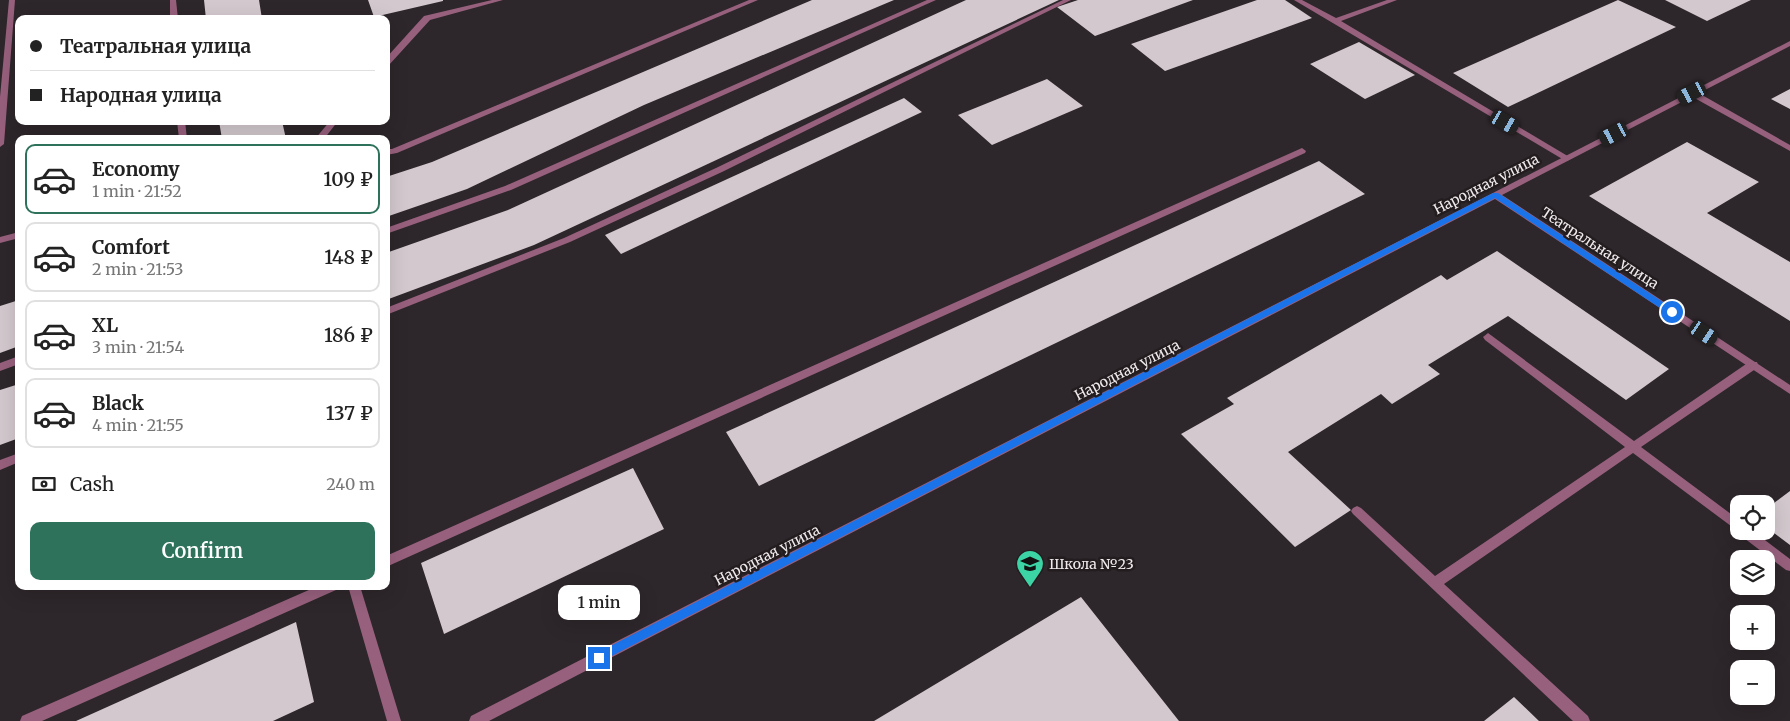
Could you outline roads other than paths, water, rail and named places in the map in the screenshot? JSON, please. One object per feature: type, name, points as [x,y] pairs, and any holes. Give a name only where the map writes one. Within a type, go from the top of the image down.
[{"type":"street","points":[[0,144],[12,0]]},
{"type":"street","points":[[173,0],[174,15]]},
{"type":"street","points":[[390,59],[427,18],[500,0]]},
{"type":"street","points":[[390,152],[755,0]]},
{"type":"street","points":[[390,230],[508,188],[933,0]]},
{"type":"street","points":[[390,310],[567,240],[719,170],[1068,0]]},
{"type":"street","points":[[1297,0],[1567,158]]},
{"type":"street","points":[[1335,21],[1394,0]]},
{"type":"street","name":"Народная улица","points":[[476,721],[1790,43]]},
{"type":"street","points":[[1692,93],[1790,148]]},
{"type":"street","points":[[322,135],[331,125]]},
{"type":"street","points":[[390,560],[1302,151]]},
{"type":"street","name":"Театральная улица","points":[[1495,195],[1790,390]]},
{"type":"street","points":[[0,240],[15,236]]},
{"type":"street","points":[[1488,337],[1730,520]]},
{"type":"street","points":[[0,367],[15,361]]},
{"type":"street","points":[[1435,583],[1752,365]]},
{"type":"street","points":[[0,464],[15,458]]},
{"type":"street","points":[[1357,511],[1584,721]]},
{"type":"street","points":[[1756,540],[1790,566]]},
{"type":"street","points":[[27,721],[323,590]]},
{"type":"street","points":[[355,590],[394,721]]},
{"type":"place","name":"Школа №23","points":[[1030,588]]}]
